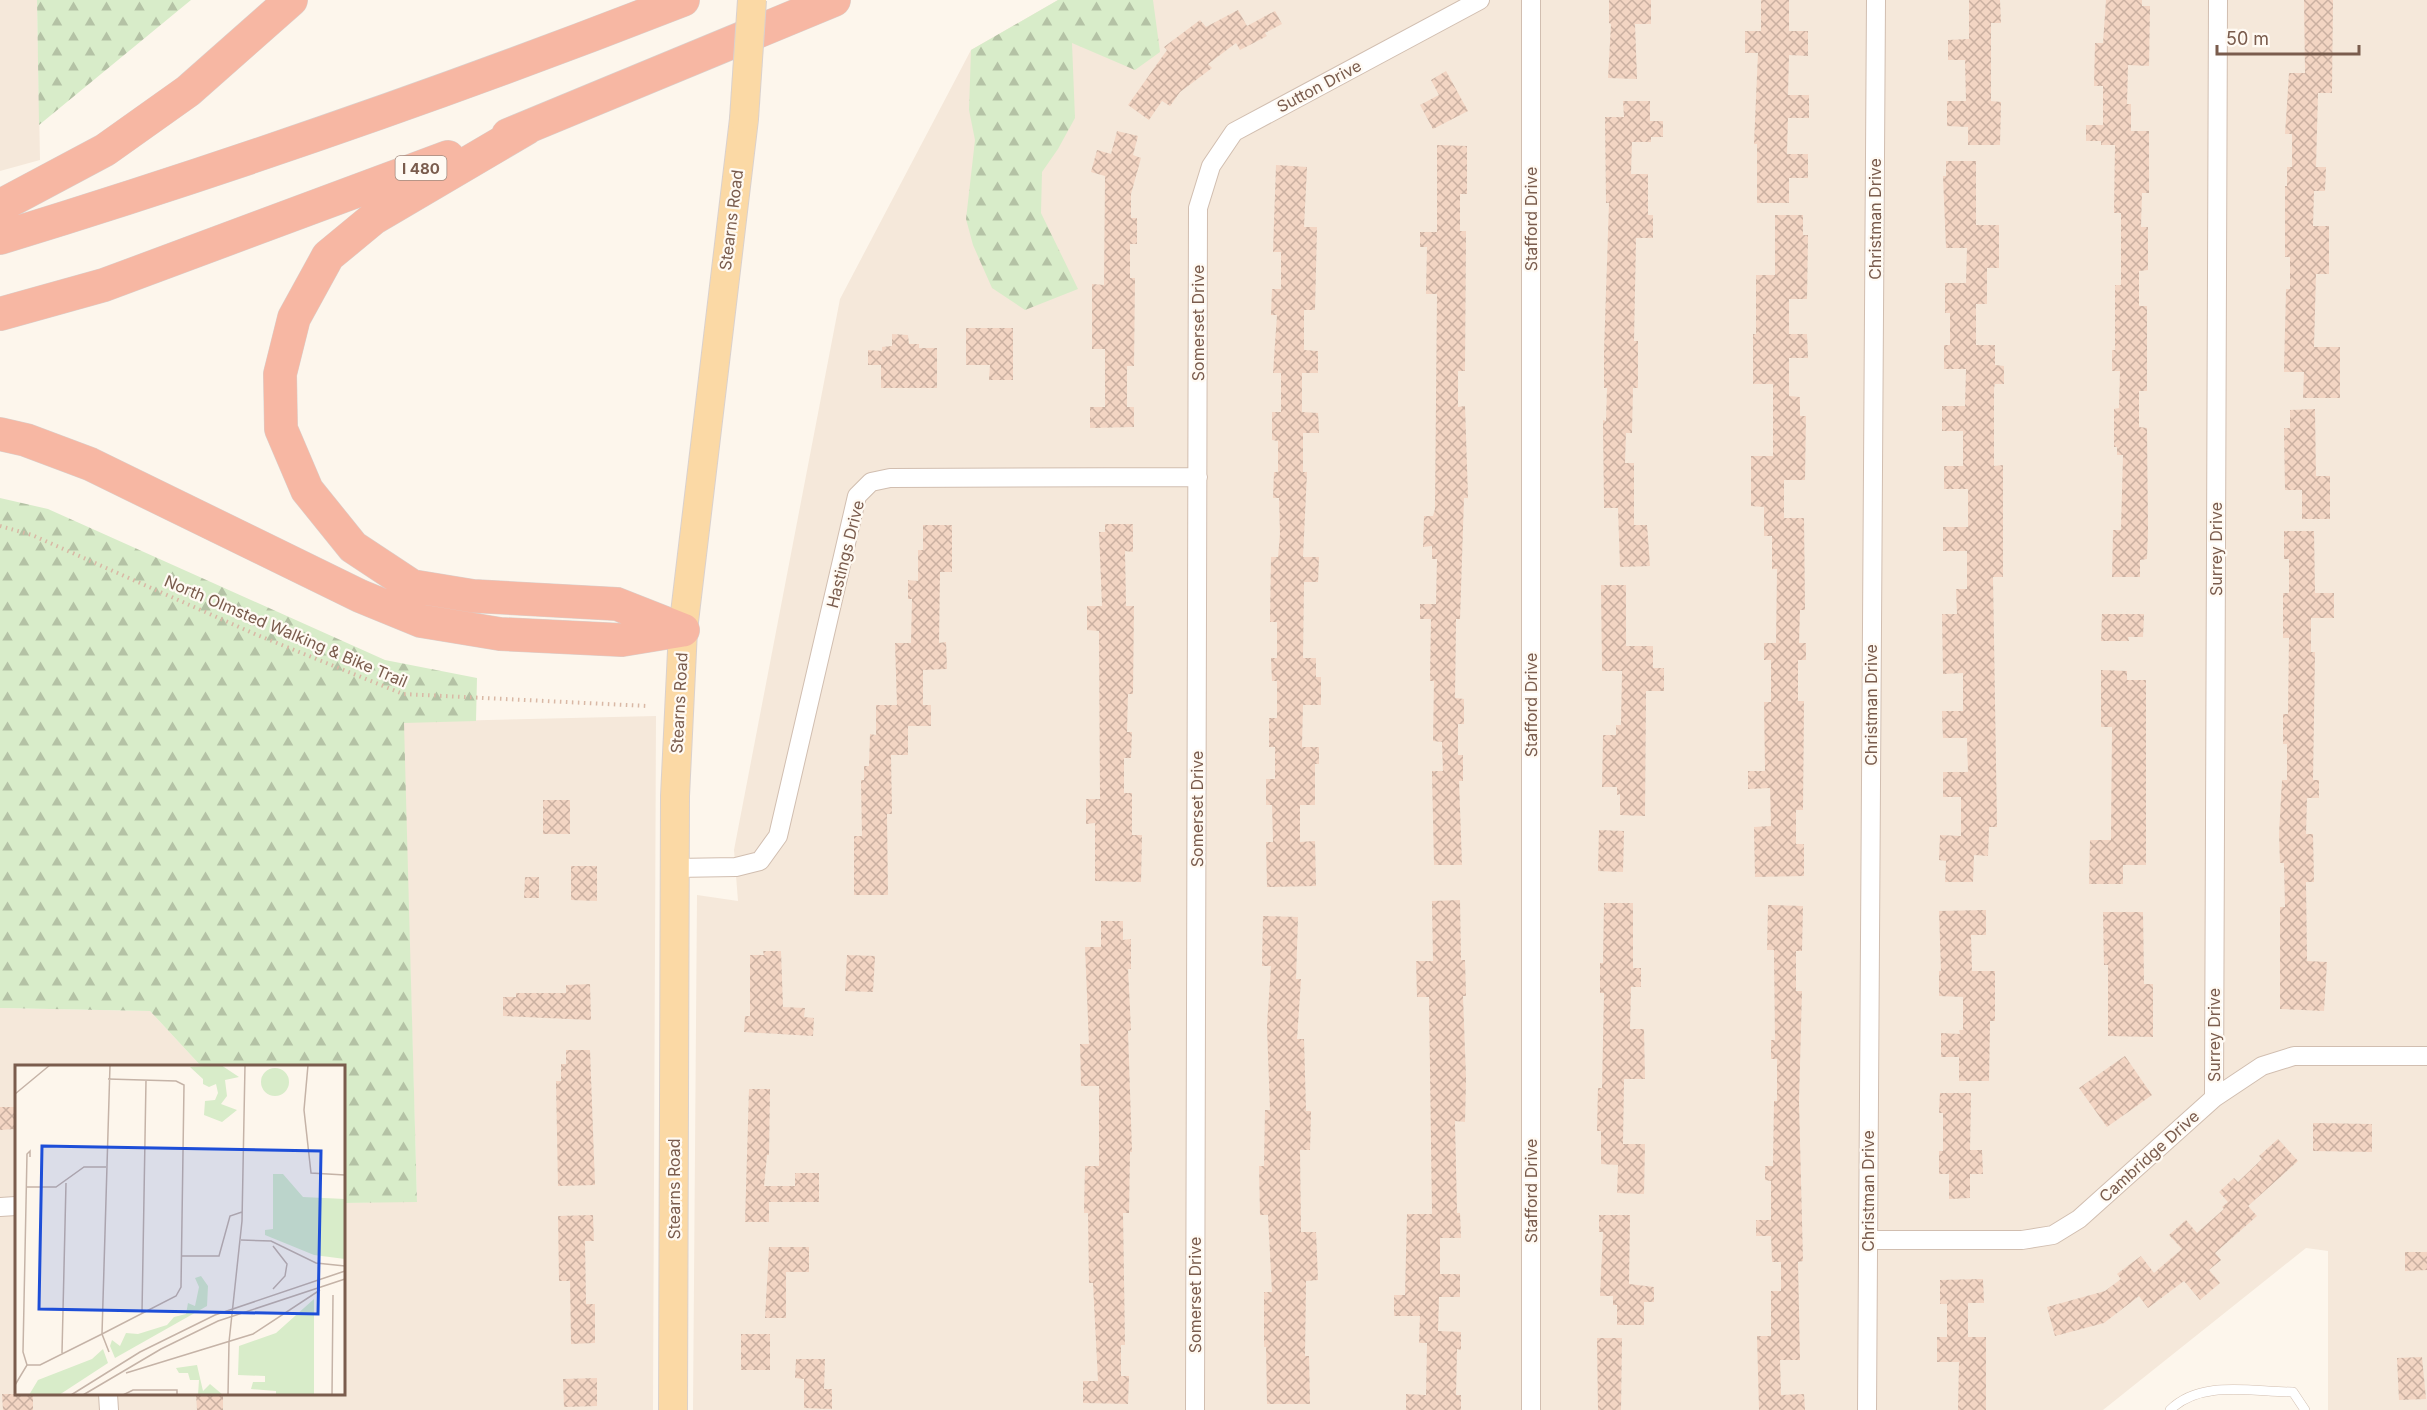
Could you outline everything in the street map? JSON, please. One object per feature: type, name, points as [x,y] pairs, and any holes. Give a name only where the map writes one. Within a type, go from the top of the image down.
[{"type":"highway","points":[[0,206],[105,150],[188,91],[291,0]]},
{"type":"highway","points":[[0,238],[292,144],[520,63],[683,0]]},
{"type":"highway","name":"I 480","points":[[0,314],[104,285],[527,128],[834,0]]},
{"type":"highway","points":[[527,128],[374,218],[328,256],[294,318],[280,374],[281,429],[307,490],[353,547],[412,586],[473,596],[618,604],[683,630]]},
{"type":"highway","points":[[0,434],[26,440],[90,464],[360,596],[421,621],[500,634],[622,640],[683,630]]},
{"type":"main road","name":"Stearns Road","points":[[673,1410],[675,796],[683,630],[744,119],[752,0]]},
{"type":"street","name":"Sutton Drive","points":[[1197,208],[1211,166],[1234,132],[1480,0]]},
{"type":"street","name":"Stafford Drive","points":[[1530,1410],[1531,0]]},
{"type":"street","name":"Christman Drive","points":[[1867,1410],[1876,0]]},
{"type":"street","name":"Surrey Drive","points":[[2214,1098],[2218,0]]},
{"type":"street","name":"Somerset Drive","points":[[1195,1410],[1197,208]]},
{"type":"street","name":"Hastings Drive","points":[[675,868],[736,867],[760,861],[778,836],[857,496],[872,482],[890,478],[1198,477]]},
{"type":"street","name":"Cambridge Drive","points":[[1868,1240],[2022,1240],[2053,1235],[2079,1219],[2214,1098],[2262,1066],[2294,1056],[2427,1056]]},
{"type":"street","points":[[0,1207],[15,1206]]},
{"type":"street","points":[[108,1395],[109,1410]]},
{"type":"lane","points":[[2170,1410],[2176,1404],[2206,1390],[2293,1392],[2305,1410]]},
{"type":"path","name":"North Olmsted Walking & Bike Trail","points":[[0,526],[32,535],[257,635],[403,694],[647,705]]},
{"type":"shaded area","points":[[0,0],[37,0],[40,160],[0,171]]},
{"type":"shaded area","points":[[1058,0],[2427,0],[2427,1410],[2328,1410],[2328,1251],[2306,1248],[2103,1410],[693,1410],[697,895],[738,901],[734,850],[840,299],[971,50]]},
{"type":"shaded area","points":[[656,716],[653,1410],[0,1410],[0,1008],[150,1011],[200,1065],[15,1065],[15,1395],[345,1395],[345,1203],[417,1201],[403,722]]},
{"type":"green space","points":[[37,0],[191,0],[39,125]]},
{"type":"green space","points":[[1058,0],[1153,0],[1160,52],[1135,70],[1072,43],[1075,118],[1042,172],[1041,213],[1078,289],[1025,310],[992,288],[973,245],[966,219],[975,140],[969,110],[971,50]]},
{"type":"green space","points":[[0,498],[48,509],[385,660],[477,678],[476,721],[404,723],[417,1202],[345,1203],[345,1065],[200,1065],[150,1011],[0,1008]]},
{"type":"building","points":[[1609,0],[1651,0],[1651,24],[1635,24],[1637,79],[1608,78],[1611,24],[1609,23]]},
{"type":"building","points":[[1761,0],[1789,0],[1789,31],[1808,31],[1808,56],[1789,55],[1788,95],[1809,95],[1809,118],[1788,118],[1787,154],[1808,154],[1808,178],[1789,178],[1789,203],[1757,203],[1757,144],[1754,144],[1758,53],[1745,53],[1745,31],[1761,31]]},
{"type":"building","points":[[1969,0],[2000,0],[2001,23],[1991,23],[1991,101],[2001,102],[2000,145],[1968,145],[1968,127],[1947,126],[1947,101],[1966,101],[1965,60],[1948,60],[1948,40],[1969,39]]},
{"type":"building","points":[[2106,0],[2142,0],[2142,6],[2150,6],[2149,66],[2128,65],[2127,104],[2131,104],[2131,131],[2149,131],[2149,193],[2142,193],[2141,227],[2148,227],[2148,270],[2139,271],[2139,306],[2147,306],[2147,391],[2139,391],[2139,427],[2147,428],[2148,530],[2147,559],[2140,560],[2140,577],[2112,577],[2113,530],[2121,530],[2123,455],[2117,455],[2117,447],[2114,447],[2114,409],[2119,408],[2120,371],[2112,371],[2112,350],[2115,350],[2115,285],[2121,285],[2121,213],[2114,213],[2115,145],[2101,145],[2101,141],[2086,141],[2086,125],[2103,125],[2103,86],[2094,86],[2095,43],[2103,43]]},
{"type":"building","points":[[2304,0],[2333,0],[2332,93],[2318,93],[2316,167],[2326,167],[2325,191],[2314,191],[2313,226],[2329,226],[2329,274],[2316,274],[2314,347],[2340,347],[2340,398],[2303,398],[2304,372],[2284,372],[2286,289],[2290,289],[2290,257],[2285,257],[2285,186],[2287,186],[2287,167],[2292,167],[2292,134],[2285,134],[2289,73],[2305,73]]},
{"type":"building","points":[[1238,10],[1247,26],[1275,11],[1282,24],[1265,33],[1267,36],[1240,50],[1236,43],[1208,64],[1212,68],[1180,92],[1170,106],[1162,101],[1149,120],[1128,105],[1167,50],[1164,47],[1200,20],[1206,27]]},
{"type":"building","points":[[1446,71],[1468,111],[1433,129],[1420,105],[1439,95],[1431,80]]},
{"type":"building","points":[[1623,101],[1650,101],[1650,121],[1663,121],[1663,137],[1651,137],[1651,142],[1632,142],[1631,174],[1648,174],[1648,215],[1653,215],[1653,238],[1636,238],[1634,341],[1638,341],[1638,388],[1633,388],[1632,433],[1626,433],[1625,463],[1634,463],[1634,525],[1647,525],[1650,566],[1620,567],[1618,508],[1604,508],[1603,420],[1606,421],[1607,388],[1604,388],[1604,352],[1609,203],[1606,203],[1605,117],[1624,117]]},
{"type":"building","points":[[1117,131],[1138,136],[1133,155],[1141,158],[1131,194],[1131,218],[1137,218],[1137,244],[1130,244],[1130,278],[1135,278],[1134,366],[1127,366],[1127,407],[1134,407],[1134,427],[1090,428],[1090,407],[1105,407],[1105,349],[1092,349],[1092,284],[1104,285],[1105,176],[1091,172],[1097,150],[1111,154]]},
{"type":"building","points":[[1437,145],[1467,146],[1467,194],[1460,194],[1460,231],[1466,231],[1465,371],[1458,371],[1458,407],[1465,406],[1468,498],[1464,498],[1460,619],[1456,619],[1455,698],[1464,699],[1464,724],[1458,724],[1458,755],[1463,755],[1463,781],[1459,781],[1462,865],[1434,865],[1432,771],[1443,771],[1442,742],[1433,741],[1434,681],[1430,681],[1431,619],[1420,619],[1420,604],[1436,604],[1437,559],[1432,559],[1432,546],[1423,547],[1424,516],[1433,516],[1435,509],[1437,294],[1426,294],[1427,247],[1420,247],[1420,232],[1437,232]]},
{"type":"building","points":[[1946,161],[1976,161],[1976,225],[1999,225],[1999,268],[1987,268],[1987,304],[1976,304],[1976,345],[1995,345],[1995,365],[2004,366],[2004,384],[1995,384],[1994,388],[1994,466],[2003,465],[2003,577],[1993,577],[1997,827],[1989,827],[1988,856],[1974,855],[1973,882],[1945,882],[1946,861],[1939,860],[1940,835],[1961,836],[1961,797],[1943,797],[1943,772],[1968,772],[1967,738],[1943,738],[1942,711],[1963,711],[1963,673],[1943,674],[1942,614],[1957,614],[1956,589],[1967,589],[1967,551],[1943,551],[1943,527],[1968,527],[1968,489],[1944,489],[1944,466],[1963,466],[1963,431],[1942,431],[1942,406],[1965,406],[1966,369],[1944,369],[1944,345],[1950,345],[1950,313],[1945,313],[1945,283],[1966,283],[1967,248],[1946,248],[1943,176],[1946,176]]},
{"type":"building","points":[[1276,165],[1307,167],[1304,227],[1317,227],[1315,310],[1304,310],[1304,350],[1318,351],[1318,373],[1302,373],[1302,412],[1318,413],[1319,433],[1303,433],[1303,472],[1307,472],[1303,557],[1319,557],[1318,582],[1304,582],[1303,658],[1316,658],[1316,677],[1321,677],[1321,705],[1303,705],[1302,747],[1319,747],[1319,764],[1315,764],[1315,805],[1300,805],[1300,842],[1315,841],[1316,886],[1267,887],[1266,842],[1273,842],[1272,805],[1266,805],[1266,779],[1275,779],[1275,747],[1269,747],[1269,718],[1277,718],[1277,681],[1272,681],[1271,658],[1277,658],[1277,622],[1270,622],[1271,557],[1278,557],[1280,534],[1279,498],[1273,498],[1274,472],[1278,472],[1278,441],[1272,440],[1272,412],[1281,412],[1281,373],[1273,373],[1277,315],[1271,315],[1272,289],[1281,289],[1281,252],[1273,252]]},
{"type":"building","points":[[1775,215],[1803,215],[1803,235],[1808,235],[1807,299],[1789,299],[1789,334],[1807,334],[1808,358],[1789,358],[1789,396],[1800,397],[1800,416],[1806,416],[1805,480],[1784,480],[1784,518],[1804,518],[1805,610],[1800,610],[1799,643],[1806,643],[1806,660],[1798,660],[1798,701],[1804,701],[1803,810],[1796,810],[1796,844],[1804,844],[1804,876],[1755,877],[1754,827],[1771,826],[1770,788],[1748,789],[1748,771],[1765,771],[1764,702],[1771,702],[1771,660],[1764,660],[1764,643],[1776,643],[1777,569],[1772,569],[1772,536],[1764,536],[1764,507],[1751,506],[1751,456],[1773,456],[1773,384],[1753,384],[1753,334],[1756,334],[1756,275],[1775,275]]},
{"type":"building","points":[[966,328],[1013,328],[1013,380],[989,380],[990,365],[966,365]]},
{"type":"building","points":[[892,334],[908,335],[909,344],[919,344],[919,348],[937,348],[937,388],[881,388],[881,365],[868,365],[868,350],[882,351],[882,347],[892,346]]},
{"type":"building","points":[[2315,409],[2316,476],[2330,476],[2330,519],[2302,519],[2302,490],[2285,490],[2284,428],[2290,428],[2290,410]]},
{"type":"building","points":[[1105,524],[1133,524],[1133,552],[1125,551],[1126,606],[1134,606],[1133,694],[1128,694],[1127,732],[1132,732],[1131,758],[1124,758],[1124,793],[1132,793],[1132,835],[1142,835],[1141,882],[1095,881],[1095,823],[1086,824],[1086,799],[1100,799],[1099,631],[1087,630],[1087,606],[1102,606],[1099,532],[1105,532]]},
{"type":"building","points":[[923,525],[952,525],[952,572],[940,572],[939,643],[946,642],[947,669],[923,670],[923,705],[931,705],[931,726],[908,726],[908,755],[891,755],[892,814],[887,814],[888,895],[854,895],[854,836],[862,836],[861,780],[864,780],[864,766],[869,766],[870,734],[876,735],[876,705],[897,705],[895,643],[911,643],[912,599],[908,599],[908,580],[918,581],[918,550],[923,550]]},
{"type":"building","points":[[2284,531],[2314,531],[2315,593],[2334,593],[2334,618],[2311,618],[2311,652],[2315,652],[2313,780],[2319,780],[2319,798],[2307,798],[2306,834],[2313,834],[2314,882],[2306,882],[2307,961],[2327,962],[2324,1011],[2280,1009],[2280,907],[2285,907],[2284,863],[2280,863],[2279,834],[2282,780],[2287,780],[2287,744],[2283,744],[2283,714],[2288,714],[2289,638],[2283,638],[2283,593],[2289,593],[2289,559],[2284,559]]},
{"type":"building","points":[[1601,585],[1626,585],[1626,646],[1653,646],[1653,668],[1664,668],[1664,691],[1646,691],[1645,816],[1620,815],[1620,794],[1617,795],[1617,787],[1602,787],[1603,735],[1616,735],[1616,725],[1621,725],[1622,671],[1602,671]]},
{"type":"building","points":[[2102,614],[2144,614],[2143,637],[2128,637],[2129,641],[2101,641]]},
{"type":"building","points":[[2101,670],[2127,671],[2127,680],[2146,680],[2146,865],[2123,865],[2123,884],[2089,884],[2090,840],[2111,840],[2112,727],[2101,727]]},
{"type":"building","points":[[543,800],[570,800],[570,834],[543,834]]},
{"type":"building","points":[[1599,830],[1624,831],[1623,872],[1598,871]]},
{"type":"building","points":[[571,866],[597,866],[597,901],[571,900]]},
{"type":"building","points":[[525,877],[539,877],[539,898],[524,898]]},
{"type":"building","points":[[1460,900],[1461,960],[1465,960],[1466,996],[1463,996],[1465,1122],[1455,1121],[1457,1213],[1460,1213],[1461,1238],[1440,1238],[1440,1274],[1460,1274],[1460,1297],[1439,1297],[1438,1331],[1461,1332],[1461,1350],[1457,1349],[1456,1395],[1461,1395],[1461,1410],[1406,1410],[1406,1394],[1426,1395],[1427,1343],[1419,1343],[1420,1316],[1394,1316],[1394,1295],[1405,1295],[1407,1214],[1432,1214],[1429,997],[1417,997],[1416,961],[1433,961],[1432,901]]},
{"type":"building","points":[[1604,903],[1633,903],[1633,968],[1641,968],[1641,987],[1631,987],[1630,1029],[1644,1029],[1645,1079],[1624,1079],[1623,1144],[1645,1144],[1644,1194],[1617,1193],[1618,1165],[1601,1164],[1601,1131],[1597,1131],[1598,1088],[1602,1088],[1604,993],[1600,993],[1600,963],[1603,963]]},
{"type":"building","points":[[1768,905],[1803,906],[1802,951],[1796,951],[1796,991],[1802,991],[1799,1101],[1803,1261],[1798,1262],[1800,1360],[1780,1360],[1781,1395],[1804,1394],[1805,1410],[1759,1410],[1757,1336],[1771,1336],[1771,1291],[1781,1291],[1781,1262],[1772,1262],[1771,1236],[1756,1236],[1756,1220],[1771,1220],[1771,1181],[1765,1180],[1765,1166],[1773,1166],[1774,1101],[1777,1101],[1777,1059],[1771,1059],[1771,1040],[1775,1040],[1774,950],[1767,950]]},
{"type":"building","points":[[1986,910],[1986,935],[1971,935],[1972,971],[1995,971],[1995,1021],[1990,1021],[1989,1081],[1959,1081],[1959,1057],[1941,1057],[1941,1033],[1960,1034],[1959,1030],[1963,1030],[1963,997],[1939,996],[1939,971],[1941,971],[1939,911]]},
{"type":"building","points":[[2103,912],[2143,912],[2144,984],[2153,984],[2153,1037],[2108,1036],[2108,965],[2104,965]]},
{"type":"building","points":[[1263,916],[1298,917],[1296,979],[1301,979],[1297,1039],[1304,1039],[1306,1111],[1311,1111],[1310,1150],[1300,1150],[1301,1232],[1316,1232],[1318,1280],[1306,1281],[1305,1356],[1309,1356],[1310,1404],[1267,1404],[1264,1292],[1272,1292],[1268,1215],[1260,1215],[1259,1166],[1264,1166],[1265,1110],[1270,1110],[1267,1026],[1271,966],[1262,966]]},
{"type":"building","points":[[1101,921],[1123,921],[1123,940],[1131,939],[1131,969],[1128,969],[1131,1030],[1128,1031],[1132,1152],[1130,1152],[1129,1213],[1123,1213],[1125,1345],[1121,1345],[1121,1376],[1129,1376],[1128,1404],[1083,1403],[1083,1381],[1098,1381],[1093,1283],[1089,1283],[1088,1213],[1084,1213],[1085,1166],[1099,1166],[1099,1086],[1081,1086],[1080,1044],[1089,1044],[1085,947],[1101,947]]},
{"type":"building","points":[[763,951],[781,951],[783,1007],[805,1008],[804,1017],[814,1018],[813,1036],[744,1032],[745,1016],[750,1016],[750,955],[764,955]]},
{"type":"building","points":[[847,955],[875,956],[873,992],[845,991]]},
{"type":"building","points":[[590,984],[591,1020],[503,1016],[503,997],[516,997],[516,993],[566,993],[566,985]]},
{"type":"building","points":[[566,1050],[590,1050],[595,1185],[558,1186],[556,1081],[561,1081],[561,1064],[566,1064]]},
{"type":"building","points":[[2125,1056],[2152,1095],[2107,1127],[2079,1088]]},
{"type":"building","points":[[749,1089],[770,1089],[769,1155],[767,1155],[764,1186],[795,1186],[795,1173],[819,1173],[819,1202],[769,1202],[769,1222],[745,1222]]},
{"type":"building","points":[[1940,1093],[1971,1093],[1970,1150],[1982,1150],[1983,1174],[1970,1174],[1970,1198],[1949,1199],[1949,1174],[1939,1174],[1939,1151],[1943,1151],[1943,1113],[1939,1113]]},
{"type":"building","points":[[0,1107],[15,1107],[15,1129],[0,1130]]},
{"type":"building","points":[[2313,1123],[2372,1124],[2372,1152],[2313,1151]]},
{"type":"building","points":[[2278,1139],[2298,1161],[2248,1206],[2257,1216],[2215,1253],[2221,1260],[2209,1270],[2220,1283],[2200,1300],[2184,1281],[2148,1308],[2139,1296],[2104,1323],[2055,1336],[2047,1307],[2105,1291],[2121,1279],[2117,1274],[2141,1256],[2154,1273],[2182,1249],[2169,1235],[2186,1220],[2197,1233],[2224,1209],[2222,1207],[2228,1202],[2219,1192],[2234,1178],[2238,1182],[2262,1159],[2259,1156]]},
{"type":"building","points":[[593,1215],[594,1241],[585,1241],[586,1304],[595,1304],[595,1343],[571,1344],[570,1281],[559,1281],[558,1216]]},
{"type":"building","points":[[1599,1215],[1630,1215],[1629,1284],[1654,1287],[1654,1302],[1644,1302],[1644,1325],[1617,1325],[1617,1305],[1613,1305],[1613,1296],[1600,1296],[1603,1232],[1599,1232]]},
{"type":"building","points":[[769,1247],[809,1247],[809,1272],[786,1272],[786,1318],[765,1318]]},
{"type":"building","points":[[2405,1252],[2427,1252],[2427,1270],[2405,1271]]},
{"type":"building","points":[[1983,1279],[1984,1303],[1968,1303],[1968,1337],[1986,1337],[1986,1410],[1958,1410],[1959,1362],[1937,1362],[1937,1337],[1947,1337],[1947,1304],[1940,1304],[1940,1280]]},
{"type":"building","points":[[741,1334],[770,1334],[770,1370],[741,1370]]},
{"type":"building","points":[[1597,1338],[1622,1338],[1621,1410],[1598,1410]]},
{"type":"building","points":[[2422,1357],[2426,1399],[2399,1400],[2397,1358]]},
{"type":"building","points":[[796,1359],[825,1359],[824,1389],[832,1389],[832,1409],[804,1408],[804,1379],[795,1378]]},
{"type":"building","points":[[597,1378],[597,1406],[564,1407],[563,1379]]},
{"type":"building","points":[[2,1394],[33,1395],[33,1410],[3,1410]]},
{"type":"building","points":[[196,1395],[223,1395],[223,1410],[197,1410]]}]
